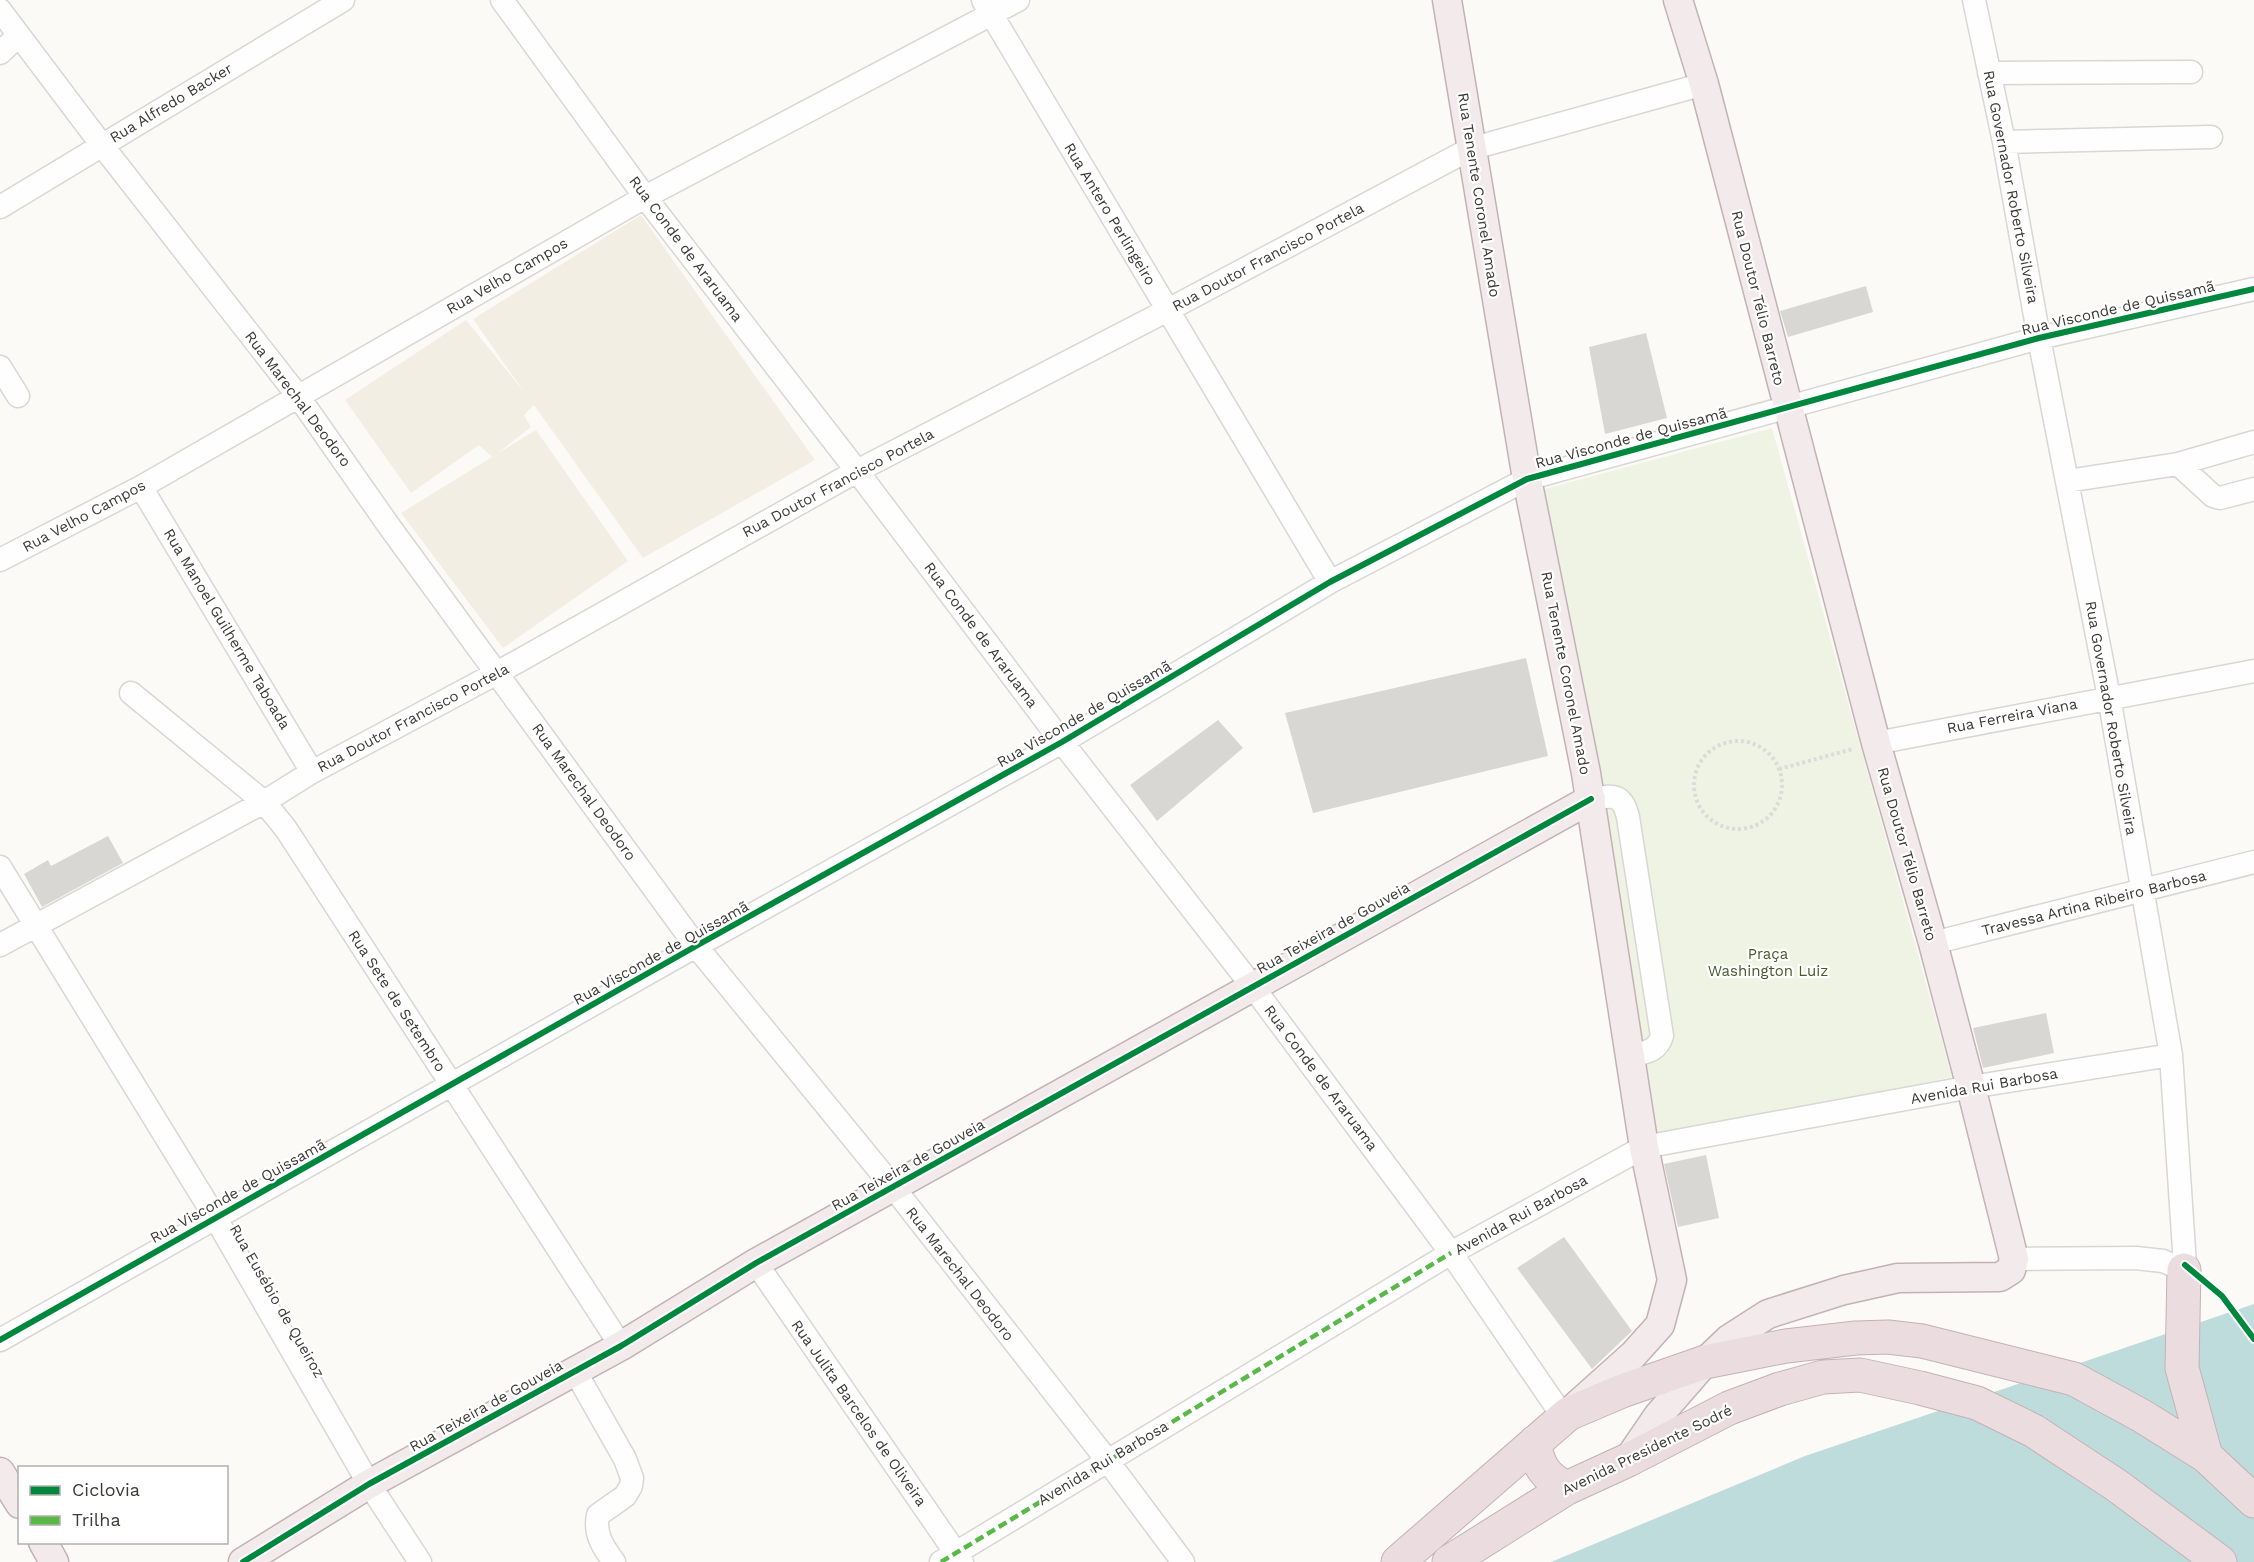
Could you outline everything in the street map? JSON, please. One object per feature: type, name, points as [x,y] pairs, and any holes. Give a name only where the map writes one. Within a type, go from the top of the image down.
[{"type":"highway","points":[[2184,1278],[2182,1368],[2206,1455]]},
{"type":"highway","points":[[1398,1562],[1566,1416],[1622,1391],[1704,1362],[1786,1346],[1856,1338],[1888,1337],[1922,1341],[2074,1379],[2142,1416],[2206,1455],[2254,1501]]},
{"type":"highway","name":"Avenida Presidente Sodré","points":[[1449,1562],[1567,1488],[1628,1460],[1729,1408],[1780,1389],[1823,1377],[1870,1377],[1977,1403],[2034,1431],[2116,1485],[2220,1562]]},
{"type":"highway","points":[[1535,1442],[1536,1457],[1541,1468],[1556,1483],[1567,1488]]},
{"type":"main road","name":"Rua Tenente Coronel Amado","points":[[1447,0],[1470,149],[1527,479],[1590,799],[1644,1147],[1672,1280],[1660,1325],[1633,1355],[1566,1416]]},
{"type":"main road","name":"Rua Doutor Télio Barreto","points":[[1678,0],[1704,84],[1876,743],[1971,1087],[2014,1259]]},
{"type":"main road","name":"Rua Teixeira de Gouveia","points":[[243,1562],[369,1485],[621,1346],[756,1263],[1590,799]]},
{"type":"main road","points":[[1628,1460],[1658,1416],[1704,1362],[1729,1339],[1768,1314],[1844,1290],[1898,1278],[2000,1276],[2011,1270],[2014,1259]]},
{"type":"main road","points":[[0,1472],[18,1501]]},
{"type":"main road","points":[[44,1544],[54,1562]]},
{"type":"street","name":"Rua Alfredo Backer","points":[[0,207],[343,0]]},
{"type":"street","name":"Rua Conde de Araruama","points":[[502,0],[645,197],[1252,987],[1451,1253],[1566,1416]]},
{"type":"street","name":"Rua Velho Campos","points":[[0,560],[141,487],[645,197],[987,8],[1018,0]]},
{"type":"street","name":"Rua Governador Roberto Silveira","points":[[1974,0],[2004,142],[2039,338],[2109,698],[2171,1055],[2184,1278]]},
{"type":"street","name":"Rua Antero Perlingeiro","points":[[987,8],[1330,582]]},
{"type":"street","name":"Rua Marechal Deodoro","points":[[0,10],[101,144],[298,396],[389,526],[696,946],[893,1188],[1107,1460],[1182,1562]]},
{"type":"street","points":[[0,53],[19,35]]},
{"type":"street","points":[[1989,73],[2192,72]]},
{"type":"street","name":"Rua Doutor Francisco Portela","points":[[0,945],[264,802],[312,772],[497,673],[857,471],[1168,310],[1470,149],[1704,84]]},
{"type":"street","points":[[2004,142],[2211,137]]},
{"type":"street","name":"Rua Visconde de Quissamã","points":[[0,1340],[696,946],[1062,742],[1330,582],[1527,479],[2039,338],[2254,289]]},
{"type":"street","points":[[0,367],[18,396]]},
{"type":"street","points":[[2067,481],[2178,464],[2254,441]]},
{"type":"street","points":[[2178,464],[2213,496],[2220,498],[2254,489]]},
{"type":"street","name":"Rua Manoel Guilherme Taboada","points":[[141,487],[312,772]]},
{"type":"street","name":"Rua Ferreira Viana","points":[[1876,743],[2254,671]]},
{"type":"street","name":"Rua Sete de Setembro","points":[[131,693],[264,802],[286,829],[621,1346]]},
{"type":"street","name":"Travessa Artina Ribeiro Barbosa","points":[[1933,943],[2254,862]]},
{"type":"street","name":"Rua Eusébio de Queiroz","points":[[0,867],[215,1217],[369,1485],[420,1562]]},
{"type":"street","name":"Avenida Rui Barbosa","points":[[953,1559],[1107,1460],[1451,1253],[1644,1147],[1971,1087],[2171,1055]]},
{"type":"street","points":[[2014,1259],[2136,1258],[2163,1261],[2184,1278]]},
{"type":"street","name":"Rua Julita Barcelos de Oliveira","points":[[756,1263],[953,1559]]},
{"type":"street","points":[[575,1371],[625,1460],[632,1478],[631,1486],[625,1496],[598,1515],[597,1533],[602,1546],[614,1562]]},
{"type":"path","points":[[1742,741],[1752,743],[1773,758],[1779,769],[1781,794],[1769,816],[1759,824],[1735,829],[1714,822],[1699,806],[1695,795],[1695,773],[1713,748],[1742,741]]},
{"type":"path","points":[[1779,769],[1876,743]]},
{"type":"shaded area","points":[[641,215],[815,460],[643,558],[534,405],[524,415],[531,427],[498,453],[536,430],[628,561],[503,648],[401,513],[492,457],[479,445],[411,493],[345,400],[466,320],[525,393],[473,319]]},
{"type":"green space","name":"Praça Washington Luiz","points":[[1772,428],[1952,1077],[1648,1143],[1541,490]]},
{"type":"water","points":[[2254,1304],[2254,1562],[1551,1562],[1805,1456]]},
{"type":"building","points":[[1866,286],[1873,312],[1788,337],[1780,311]]},
{"type":"building","points":[[1646,333],[1667,418],[1605,434],[1589,347]]},
{"type":"building","points":[[1526,658],[1548,756],[1313,813],[1285,713]]},
{"type":"building","points":[[1218,720],[1243,748],[1157,821],[1130,785]]},
{"type":"building","points":[[108,836],[123,863],[42,907],[24,874],[48,860],[51,866]]},
{"type":"building","points":[[2046,1013],[2054,1053],[1983,1068],[1973,1028]]},
{"type":"building","points":[[1706,1155],[1719,1218],[1678,1227],[1664,1164]]},
{"type":"building","points":[[1564,1237],[1632,1331],[1592,1369],[1517,1268]]},
{"type":"marked path","points":[[941,1562],[1451,1253]]},
{"type":"cycle path","points":[[0,1340],[696,946],[1062,742],[1330,582],[1527,479],[2039,338],[2254,289]]},
{"type":"cycle path","points":[[243,1562],[369,1484],[621,1346],[756,1263],[1591,799]]},
{"type":"cycle path","points":[[2185,1265],[2222,1296],[2254,1339]]}]
